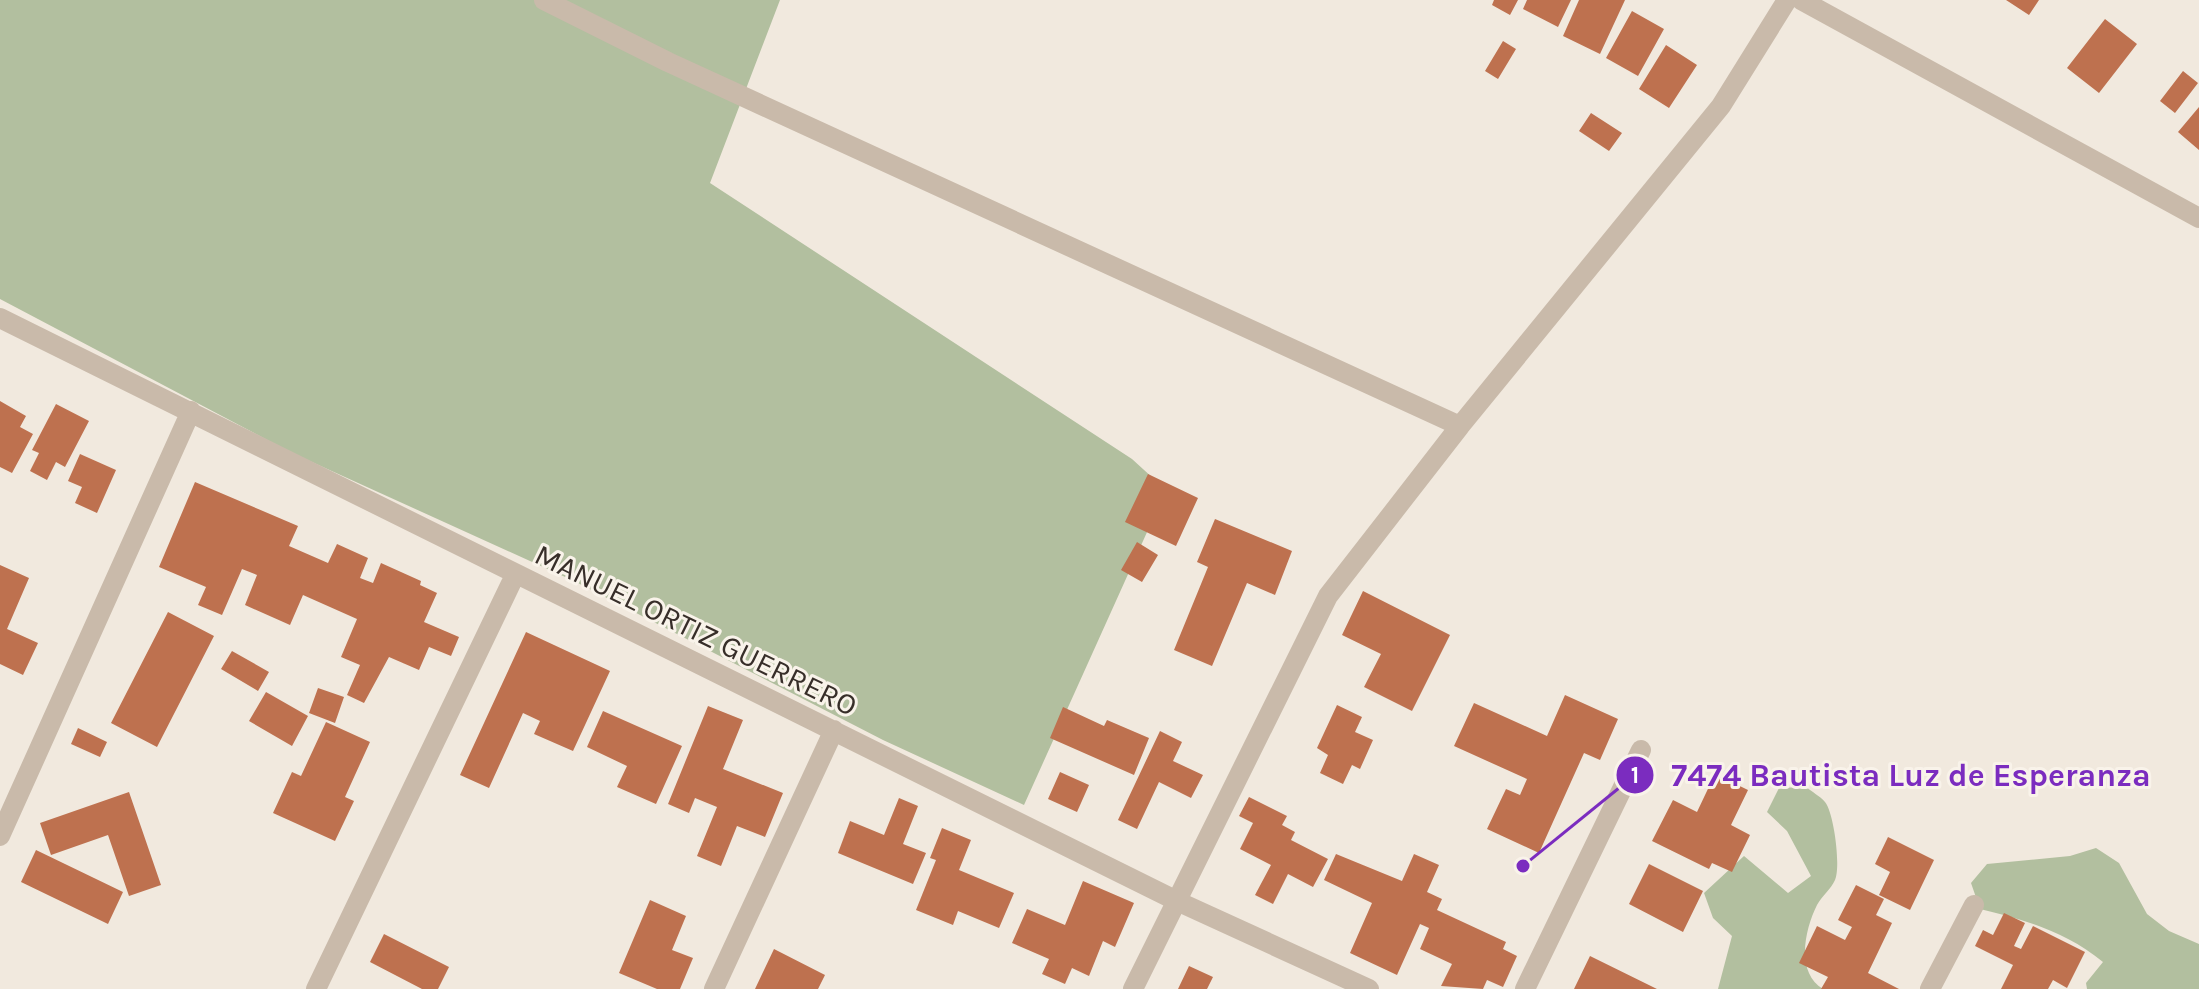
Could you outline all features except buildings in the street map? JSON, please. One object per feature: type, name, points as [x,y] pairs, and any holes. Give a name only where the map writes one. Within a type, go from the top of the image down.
[{"type":"street","points":[[544,0],[668,62],[1460,426]]},
{"type":"street","points":[[1133,989],[1179,902],[1328,596],[1460,426],[1721,106],[1787,0]]},
{"type":"street","points":[[1801,0],[2199,218]]},
{"type":"street","name":"MANUEL ORTIZ GUERRERO","points":[[0,318],[1179,902],[1369,989]]},
{"type":"street","points":[[0,836],[191,411]]},
{"type":"street","points":[[316,989],[515,575]]},
{"type":"street","points":[[714,989],[834,730]]},
{"type":"street","points":[[1525,989],[1641,750]]},
{"type":"street","points":[[1930,989],[1974,905]]},
{"type":"green space","points":[[0,0],[780,0],[710,183],[1132,459],[1166,490],[1024,805],[883,740],[574,581],[292,453],[0,299]]},
{"type":"green space","points":[[1806,787],[1828,808],[1837,853],[1835,880],[1819,902],[1806,938],[1809,972],[1823,989],[1718,989],[1732,936],[1713,918],[1704,893],[1744,856],[1788,893],[1811,876],[1787,831],[1767,812],[1779,788]]},
{"type":"green space","points":[[2096,848],[2119,863],[2147,914],[2169,931],[2199,944],[2199,989],[2087,989],[2086,983],[2103,962],[2045,928],[1980,909],[1971,883],[1987,864],[2070,856]]},
{"type":"place","name":"7474 Bautista Luz de Esperanza","points":[[1523,866]]}]
